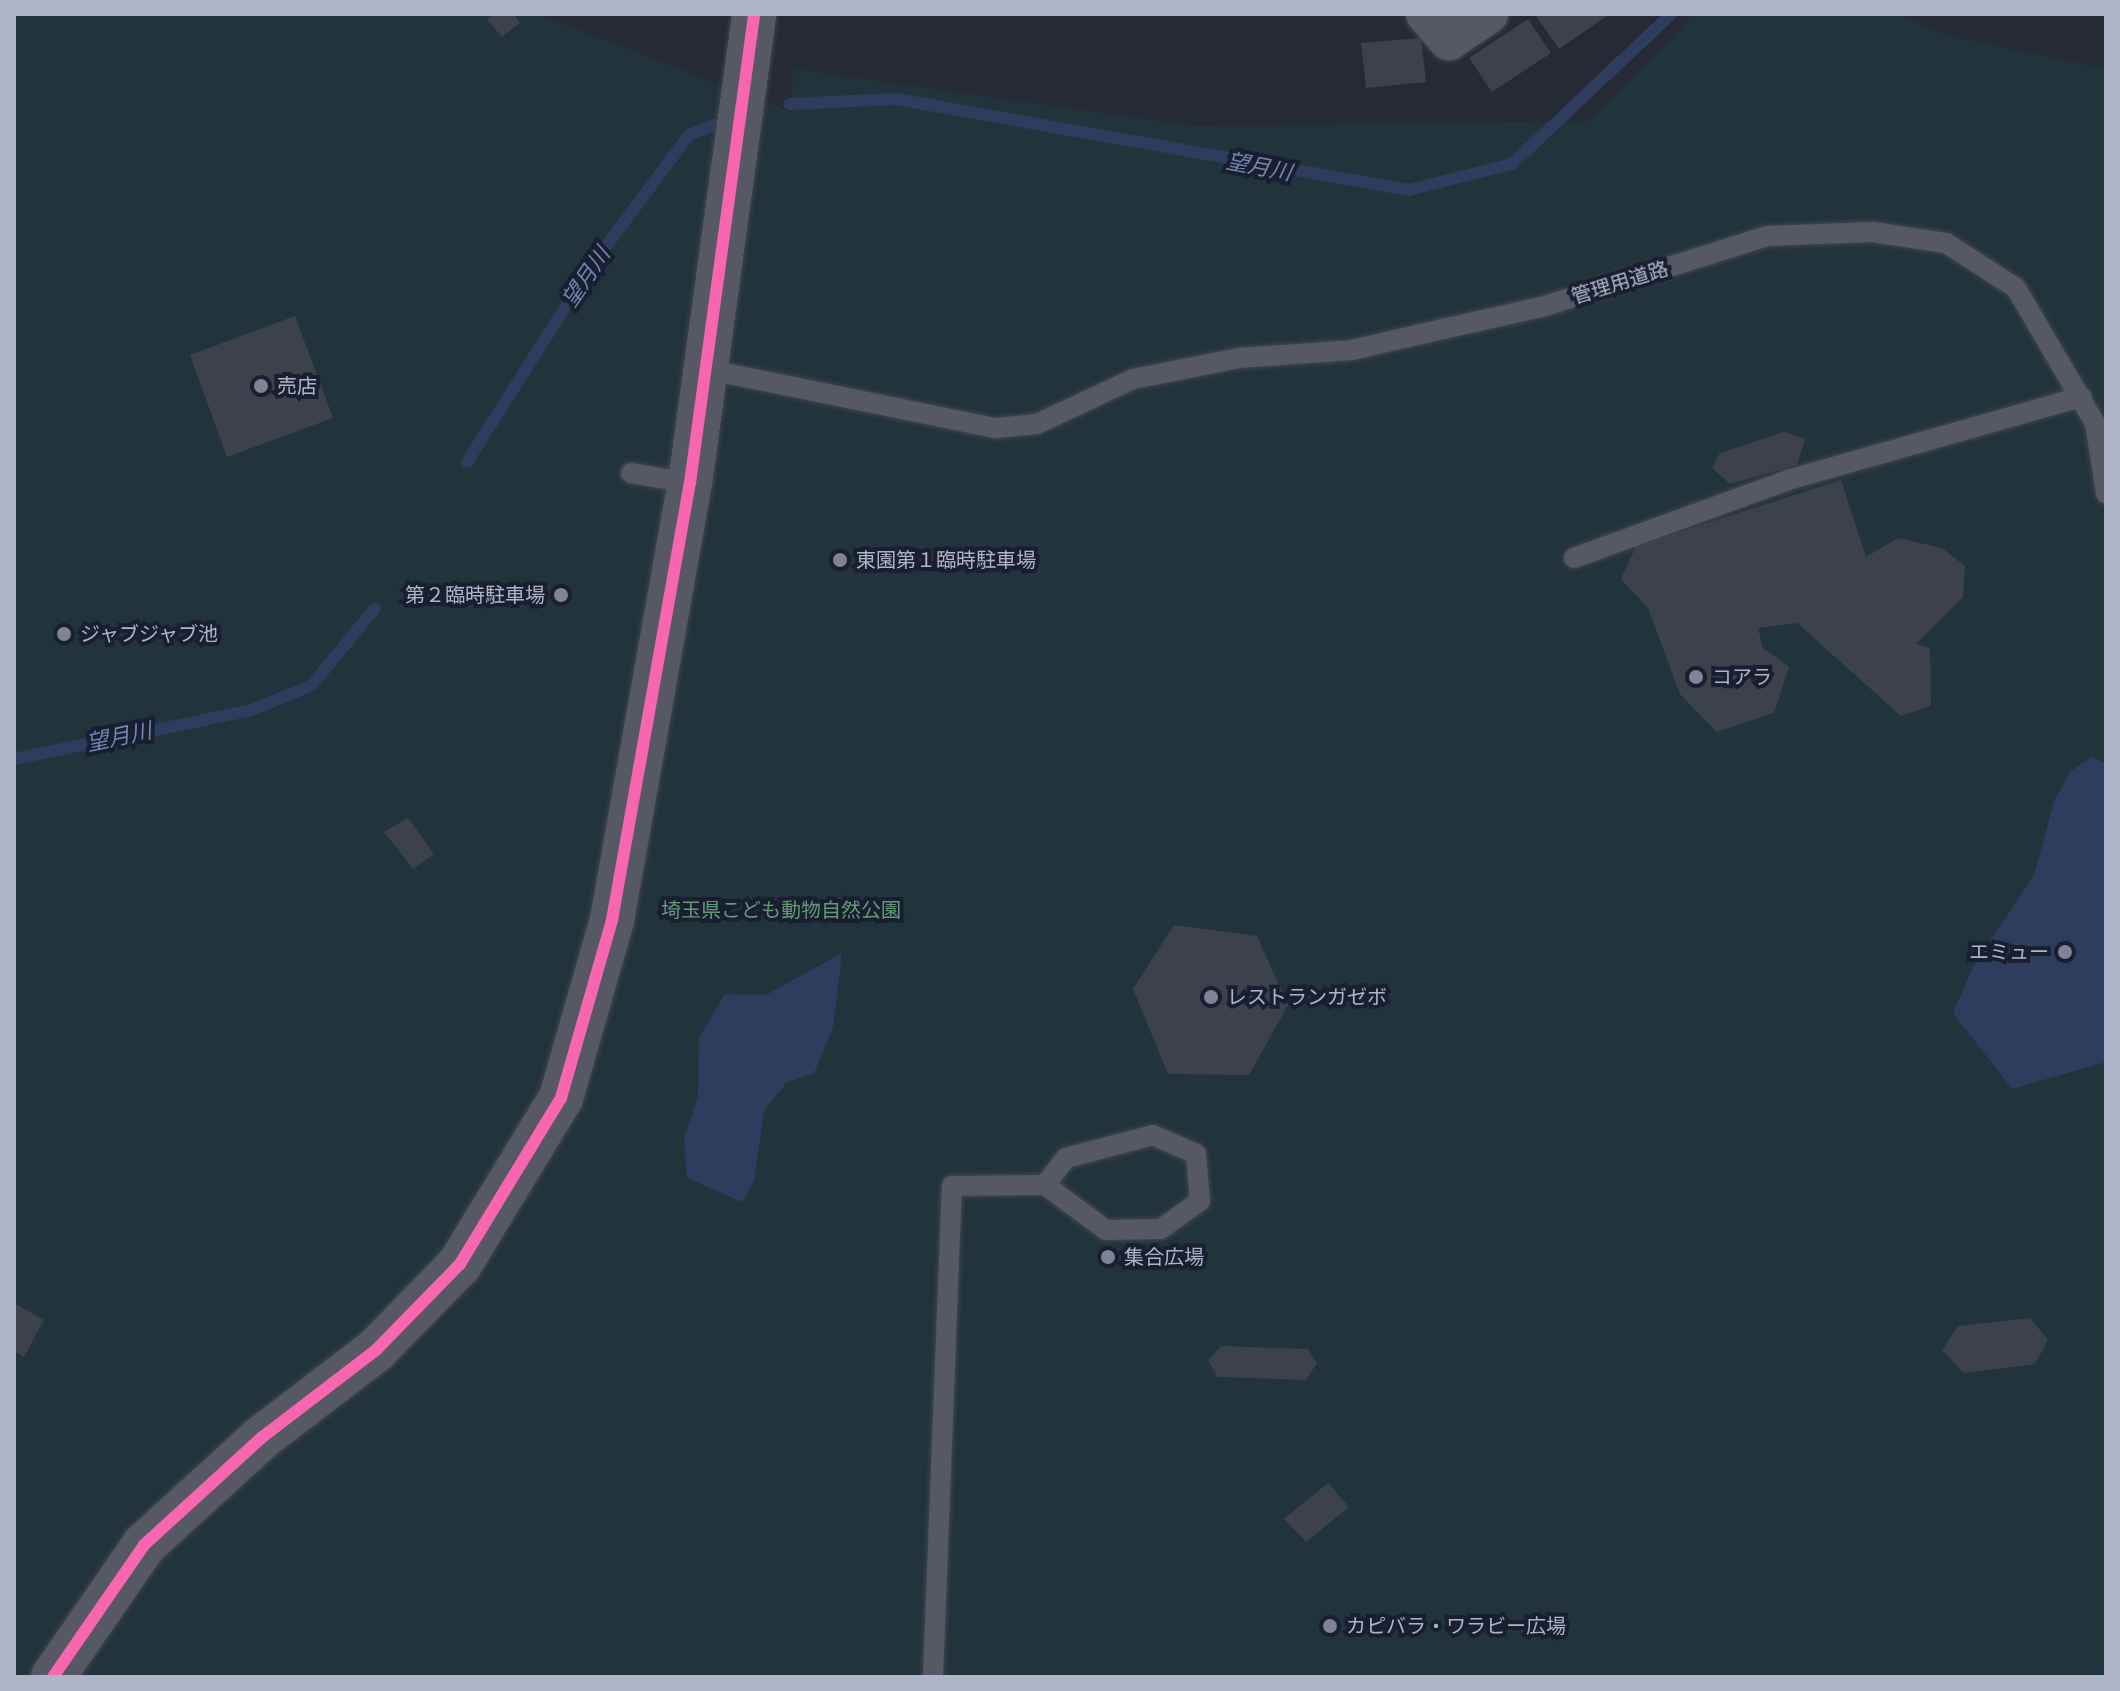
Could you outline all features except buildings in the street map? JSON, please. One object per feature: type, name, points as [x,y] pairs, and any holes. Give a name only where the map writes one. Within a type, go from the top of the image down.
[{"type":"street","points":[[1426,14],[1449,40],[1488,14]]},
{"type":"street","points":[[53,1677],[144,1545],[261,1438],[376,1350],[460,1264],[561,1098],[612,920],[710,370],[748,16]]},
{"type":"lane","name":"管理用道路","points":[[710,370],[996,428],[1037,424],[1133,379],[1239,358],[1352,350],[1545,306],[1767,236],[1873,232],[1946,243],[2016,288],[2095,423],[2106,493]]},
{"type":"lane","points":[[1574,558],[1788,480],[2082,397]]},
{"type":"lane","points":[[631,473],[690,483]]},
{"type":"lane","points":[[933,1677],[952,1186],[1045,1185],[1106,1230],[1161,1229],[1200,1201],[1196,1154],[1153,1135],[1099,1144],[1066,1158],[1045,1185]]},
{"type":"green space","name":"埼玉県こども動物自然公園","points":[[14,14],[539,14],[791,112],[793,69],[1195,126],[1590,121],[1694,14],[1899,14],[1945,35],[2106,69],[2106,1677],[14,1677]]},
{"type":"water","points":[[2092,757],[2106,763],[2106,1062],[2012,1089],[1953,1013],[1973,967],[2034,875],[2055,799],[2071,771]]},
{"type":"water","points":[[842,953],[833,1028],[814,1073],[786,1083],[764,1111],[754,1181],[742,1202],[687,1178],[684,1140],[698,1096],[699,1038],[725,994],[766,995]]},
{"type":"waterway","name":"望月川","points":[[789,104],[896,99],[1409,190],[1512,164],[1671,14]]},
{"type":"waterway","name":"望月川","points":[[467,462],[592,265],[689,135],[730,119]]},
{"type":"waterway","name":"望月川","points":[[14,759],[252,710],[312,685],[375,608]]},
{"type":"cycle path","points":[[53,1677],[144,1545],[261,1438],[376,1350],[460,1264],[561,1098],[612,920],[690,483],[754,14]]},
{"type":"place","name":"売店","points":[[261,386]]},
{"type":"place","name":"東園第１臨時駐車場","points":[[840,560]]},
{"type":"place","name":"第２臨時駐車場","points":[[561,595]]},
{"type":"place","name":"ジャブジャブ池","points":[[64,634]]},
{"type":"place","name":"コアラ","points":[[1696,677]]},
{"type":"place","name":"エミュー","points":[[2065,952]]},
{"type":"place","name":"レストランガゼボ","points":[[1211,997]]},
{"type":"place","name":"集合広場","points":[[1108,1257]]},
{"type":"place","name":"カピバラ・ワラビー広場","points":[[1330,1626]]}]
